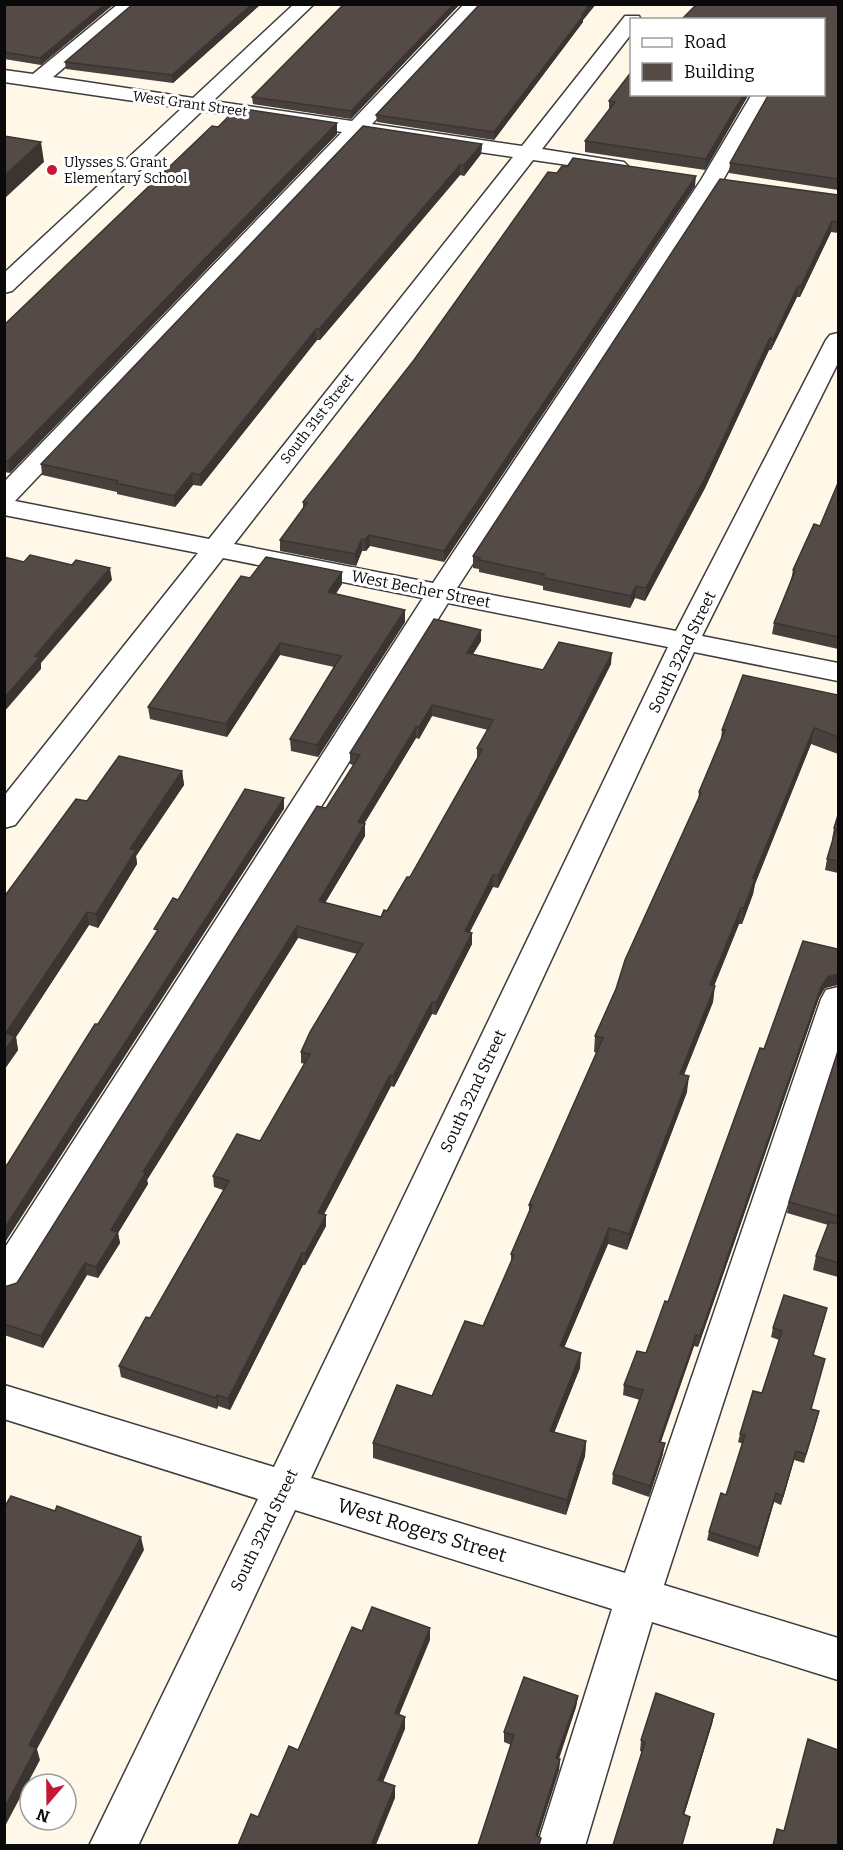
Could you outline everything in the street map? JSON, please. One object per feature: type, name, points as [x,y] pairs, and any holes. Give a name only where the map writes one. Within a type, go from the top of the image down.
[{"type":"street","points":[[37,81],[130,4]]},
{"type":"street","points":[[4,286],[305,4]]},
{"type":"street","points":[[4,498],[475,4]]},
{"type":"street","name":"South 31st Street","points":[[634,18],[644,4]]},
{"type":"street","name":"South 31st Street","points":[[4,818],[630,23]]},
{"type":"street","name":"West Grant Street","points":[[4,76],[632,168]]},
{"type":"street","points":[[4,1282],[440,593],[712,180],[761,96]]},
{"type":"street","name":"South 32nd Street","points":[[113,1845],[686,642],[838,340]]},
{"type":"street","name":"West Becher Street","points":[[4,507],[838,672]]},
{"type":"street","points":[[561,1845],[618,1658],[641,1596],[838,999]]},
{"type":"street","name":"West Rogers Street","points":[[4,1402],[284,1490],[641,1596],[838,1659]]},
{"type":"building","points":[[4,4],[105,4],[40,58],[4,52]]},
{"type":"building","points":[[133,4],[252,4],[172,75],[65,62]]},
{"type":"building","points":[[344,4],[454,4],[351,111],[252,97]]},
{"type":"building","points":[[480,4],[590,4],[494,132],[376,115]]},
{"type":"building","points":[[697,4],[838,4],[838,179],[730,163],[768,96],[825,96],[825,18],[683,18]]},
{"type":"building","points":[[630,74],[630,96],[743,96],[706,159],[585,141],[615,102],[609,101]]},
{"type":"building","points":[[237,108],[337,123],[8,461],[4,461],[4,325],[212,126],[218,127]]},
{"type":"building","points":[[363,126],[482,144],[464,165],[460,165],[319,329],[316,329],[200,475],[192,473],[174,496],[41,464]]},
{"type":"building","points":[[4,136],[41,142],[4,176]]},
{"type":"building","points":[[573,158],[696,176],[444,551],[369,535],[365,540],[362,539],[355,554],[280,540],[307,503],[303,502],[414,360],[548,172],[557,173],[562,166],[567,167]]},
{"type":"building","points":[[720,179],[838,195],[838,222],[832,221],[773,339],[770,338],[706,476],[646,588],[636,586],[631,596],[544,578],[544,574],[479,560],[480,558],[473,556]]},
{"type":"building","points":[[838,483],[838,637],[774,623],[795,571],[793,570],[814,524],[820,526]]},
{"type":"building","points":[[30,555],[72,565],[76,560],[110,568],[35,656],[40,657],[4,698],[4,557],[24,562]]},
{"type":"building","points":[[266,557],[342,572],[328,592],[405,610],[317,745],[290,739],[341,656],[280,643],[226,724],[148,707],[241,576],[250,578]]},
{"type":"building","points":[[434,619],[481,630],[467,653],[543,670],[559,642],[612,653],[498,876],[493,875],[465,931],[472,933],[436,1003],[432,1002],[393,1076],[390,1075],[318,1213],[326,1215],[305,1254],[302,1253],[228,1399],[217,1395],[216,1398],[119,1366],[146,1317],[150,1318],[229,1181],[213,1176],[237,1134],[260,1141],[310,1054],[301,1052],[310,1032],[363,944],[297,926],[143,1172],[146,1172],[111,1230],[118,1232],[96,1267],[85,1263],[41,1336],[4,1324],[4,1287],[17,1283],[317,806],[326,808],[360,755],[350,753]],"holes":[[[432,705],[493,720],[477,748],[482,750],[410,877],[407,877],[387,911],[384,910],[381,917],[319,901],[365,824],[358,822]]]},
{"type":"building","points":[[743,675],[838,695],[838,737],[814,728],[753,878],[755,879],[744,908],[741,908],[710,985],[715,986],[680,1074],[689,1076],[629,1234],[609,1228],[560,1346],[581,1353],[550,1431],[586,1441],[567,1500],[373,1443],[397,1385],[432,1396],[465,1321],[483,1326],[514,1255],[511,1254],[532,1205],[529,1205],[603,1038],[595,1036],[616,989],[625,960],[701,793],[699,792],[725,730],[722,730]]},
{"type":"building","points":[[119,756],[182,771],[130,849],[136,850],[96,914],[87,912],[6,1033],[15,1036],[4,1052],[4,897],[76,799],[87,801]]},
{"type":"building","points":[[245,789],[284,798],[4,1229],[4,1165],[7,1165],[95,1024],[98,1024],[158,930],[154,929],[173,898],[178,900]]},
{"type":"building","points":[[838,815],[838,861],[827,859]]},
{"type":"building","points":[[803,941],[838,949],[838,974],[828,977],[821,987],[700,1336],[696,1335],[659,1442],[665,1443],[650,1486],[613,1474],[643,1390],[624,1385],[637,1351],[646,1353],[665,1301],[668,1302],[760,1048],[764,1049]]},
{"type":"building","points":[[838,1051],[838,1216],[789,1202]]},
{"type":"building","points":[[829,1222],[838,1224],[838,1263],[816,1256]]},
{"type":"building","points":[[784,1295],[827,1308],[813,1355],[825,1359],[811,1409],[819,1411],[806,1454],[796,1451],[783,1496],[776,1493],[759,1548],[709,1532],[721,1493],[726,1495],[745,1435],[740,1434],[753,1391],[762,1393],[782,1331],[773,1328]]},
{"type":"building","points":[[11,1496],[55,1511],[57,1506],[141,1537],[29,1745],[36,1748],[23,1772],[18,1772],[18,1782],[4,1809],[4,1508]]},
{"type":"building","points":[[372,1607],[430,1628],[395,1713],[405,1717],[378,1780],[395,1786],[371,1845],[238,1845],[251,1814],[258,1817],[289,1746],[298,1750],[352,1627],[362,1631]]},
{"type":"building","points":[[524,1677],[578,1696],[556,1758],[560,1759],[536,1835],[541,1838],[539,1845],[478,1845],[514,1735],[504,1732]]},
{"type":"building","points":[[656,1693],[714,1714],[683,1814],[690,1817],[682,1845],[613,1845],[645,1742],[641,1740]]},
{"type":"building","points":[[808,1739],[838,1750],[838,1845],[773,1845],[777,1829],[784,1831]]},
{"type":"place","name":"Ulysses S. Grant Elementary School","points":[[52,170]]}]
